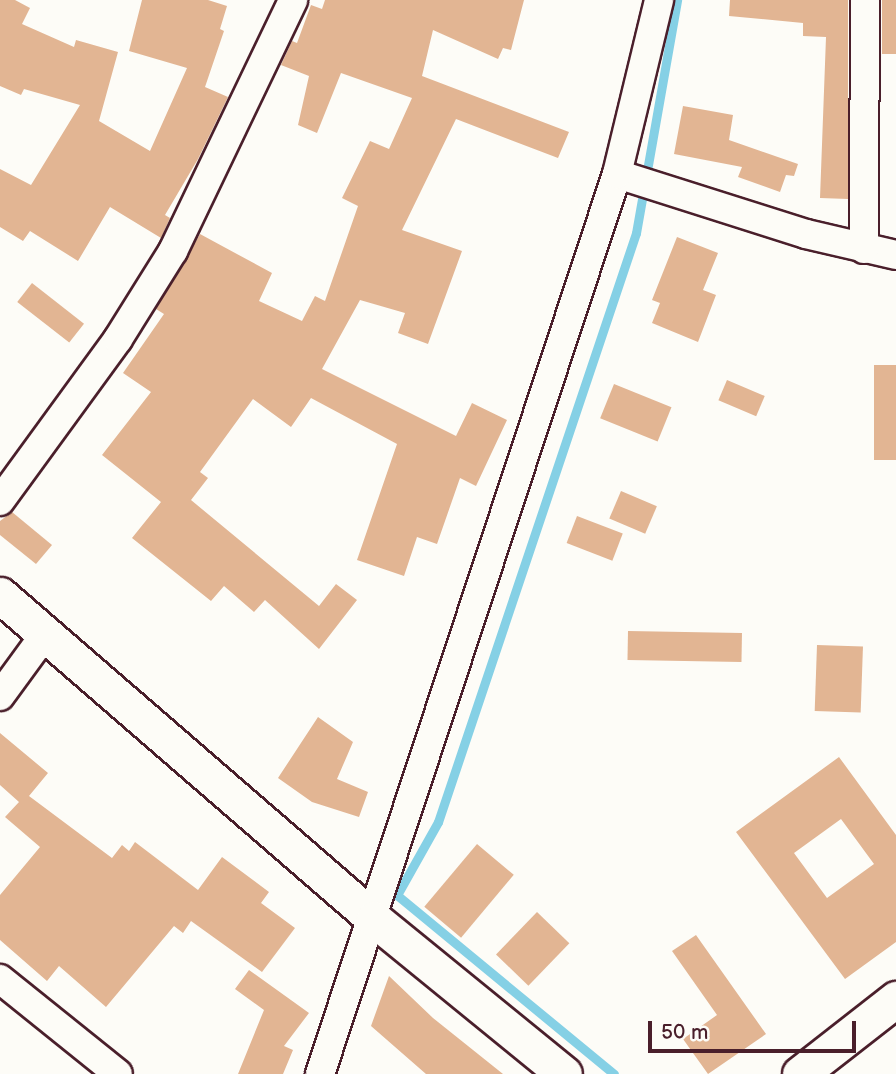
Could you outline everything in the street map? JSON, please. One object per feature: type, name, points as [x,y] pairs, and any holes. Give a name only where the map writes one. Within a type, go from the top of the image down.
[{"type":"street","points":[[0,501],[118,339],[173,251],[293,0]]},
{"type":"street","points":[[320,1074],[639,180],[659,0]]},
{"type":"street","points":[[864,249],[865,0]]},
{"type":"street","points":[[639,180],[864,249],[896,255]]},
{"type":"street","points":[[0,595],[374,919],[564,1074]]},
{"type":"street","points":[[0,696],[46,633]]},
{"type":"street","points":[[0,979],[118,1074]]},
{"type":"street","points":[[800,1074],[896,999]]},
{"type":"building","points":[[0,0],[15,0],[30,8],[22,24],[74,47],[76,40],[118,52],[99,121],[150,151],[187,68],[129,51],[142,0],[208,0],[227,6],[220,29],[224,31],[205,87],[228,97],[198,159],[165,215],[170,218],[161,238],[110,207],[78,261],[30,231],[23,241],[0,227],[0,169],[31,185],[80,105],[24,89],[21,95],[0,86]]},
{"type":"building","points":[[325,0],[524,0],[511,50],[503,48],[498,59],[433,30],[422,76],[569,132],[558,158],[456,119],[402,230],[462,251],[428,344],[398,333],[405,313],[360,300],[322,369],[456,436],[472,403],[507,420],[476,486],[460,478],[437,544],[417,537],[404,576],[357,560],[397,444],[311,398],[291,427],[253,399],[200,472],[208,478],[191,500],[319,606],[336,584],[357,600],[319,649],[265,600],[254,612],[224,586],[211,601],[132,538],[161,502],[102,455],[151,392],[123,373],[164,314],[156,309],[200,234],[272,273],[259,301],[302,321],[315,296],[325,301],[358,206],[342,198],[370,141],[389,149],[412,98],[341,73],[317,133],[298,125],[309,76],[281,65],[292,41],[297,43],[311,5],[322,9]]},
{"type":"building","points":[[730,0],[848,0],[848,199],[820,198],[826,37],[803,36],[803,23],[729,16]]},
{"type":"building","points":[[882,0],[896,0],[896,54],[882,54]]},
{"type":"building","points":[[683,106],[733,115],[729,140],[798,164],[794,176],[786,175],[780,192],[738,177],[742,167],[674,154]]},
{"type":"building","points":[[677,237],[718,253],[703,290],[716,295],[698,342],[652,323],[660,303],[652,300]]},
{"type":"building","points":[[32,283],[84,324],[69,343],[17,302]]},
{"type":"building","points":[[874,365],[896,365],[896,460],[874,460]]},
{"type":"building","points":[[727,380],[765,396],[756,416],[718,400]]},
{"type":"building","points":[[614,384],[671,407],[658,442],[600,418]]},
{"type":"building","points":[[621,491],[657,506],[645,534],[609,519]]},
{"type":"building","points":[[12,512],[52,545],[36,564],[0,535],[0,521]]},
{"type":"building","points":[[577,516],[623,534],[612,561],[567,543]]},
{"type":"building","points":[[628,631],[742,633],[741,662],[627,660]]},
{"type":"building","points":[[817,645],[863,647],[861,713],[815,711]]},
{"type":"building","points":[[318,717],[353,742],[337,779],[368,792],[359,817],[312,802],[278,778]]},
{"type":"building","points":[[0,733],[48,773],[29,796],[112,858],[122,845],[129,851],[135,842],[198,890],[222,857],[269,892],[261,903],[295,928],[262,972],[191,921],[183,933],[174,926],[106,1007],[59,966],[47,981],[0,940],[0,895],[40,847],[5,817],[19,802],[0,785]]},
{"type":"building","points":[[839,757],[896,835],[896,942],[845,979],[736,832]],"holes":[[[841,819],[874,864],[827,898],[794,853]]]},
{"type":"building","points":[[477,844],[514,875],[461,938],[424,907]]},
{"type":"building","points":[[537,912],[569,943],[528,986],[496,954]]},
{"type":"building","points":[[696,935],[766,1034],[708,1074],[683,1039],[717,1015],[672,951]]},
{"type":"building","points":[[249,970],[309,1013],[284,1046],[293,1050],[283,1074],[238,1074],[264,1010],[235,989]]},
{"type":"building","points":[[389,976],[433,1018],[503,1074],[426,1074],[371,1026]]},
{"type":"waterway","points":[[614,1074],[397,895],[438,822],[636,233],[677,0]]}]
